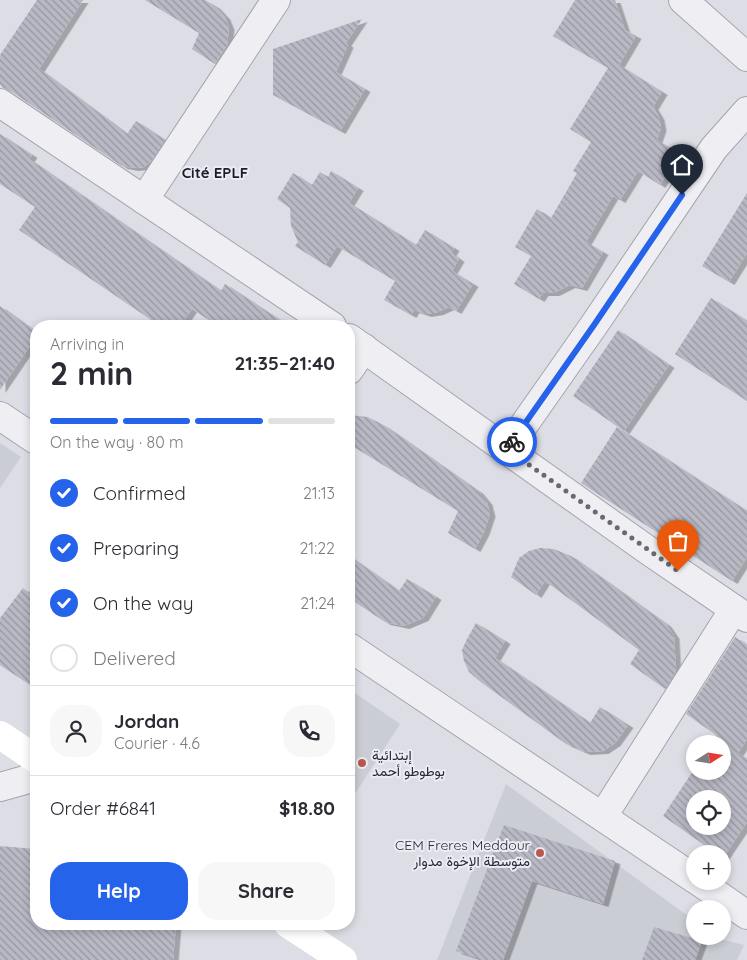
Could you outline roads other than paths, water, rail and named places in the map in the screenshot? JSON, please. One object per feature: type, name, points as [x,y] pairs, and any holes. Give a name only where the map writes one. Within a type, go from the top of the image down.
[{"type":"street","points":[[144,200],[276,0]]},
{"type":"street","points":[[683,0],[747,57]]},
{"type":"street","points":[[0,103],[323,320]]},
{"type":"street","points":[[507,449],[714,148],[747,111]]},
{"type":"street","points":[[355,353],[507,449],[649,551],[741,614],[603,816]]},
{"type":"street","points":[[0,416],[30,436]]},
{"type":"street","points":[[355,651],[686,873]]},
{"type":"street","points":[[0,735],[30,755]]},
{"type":"street","points":[[0,787],[30,777]]},
{"type":"street","points":[[711,890],[747,915]]},
{"type":"street","points":[[297,930],[343,960]]},
{"type":"place","name":"إبتدائية بوطوطو أحمد","points":[[362,763]]},
{"type":"place","name":"CEM Freres Meddour متوسطة الإخوة مدوار","points":[[540,853]]},
{"type":"district","name":"Cité EPLF","points":[[215,172]]}]
